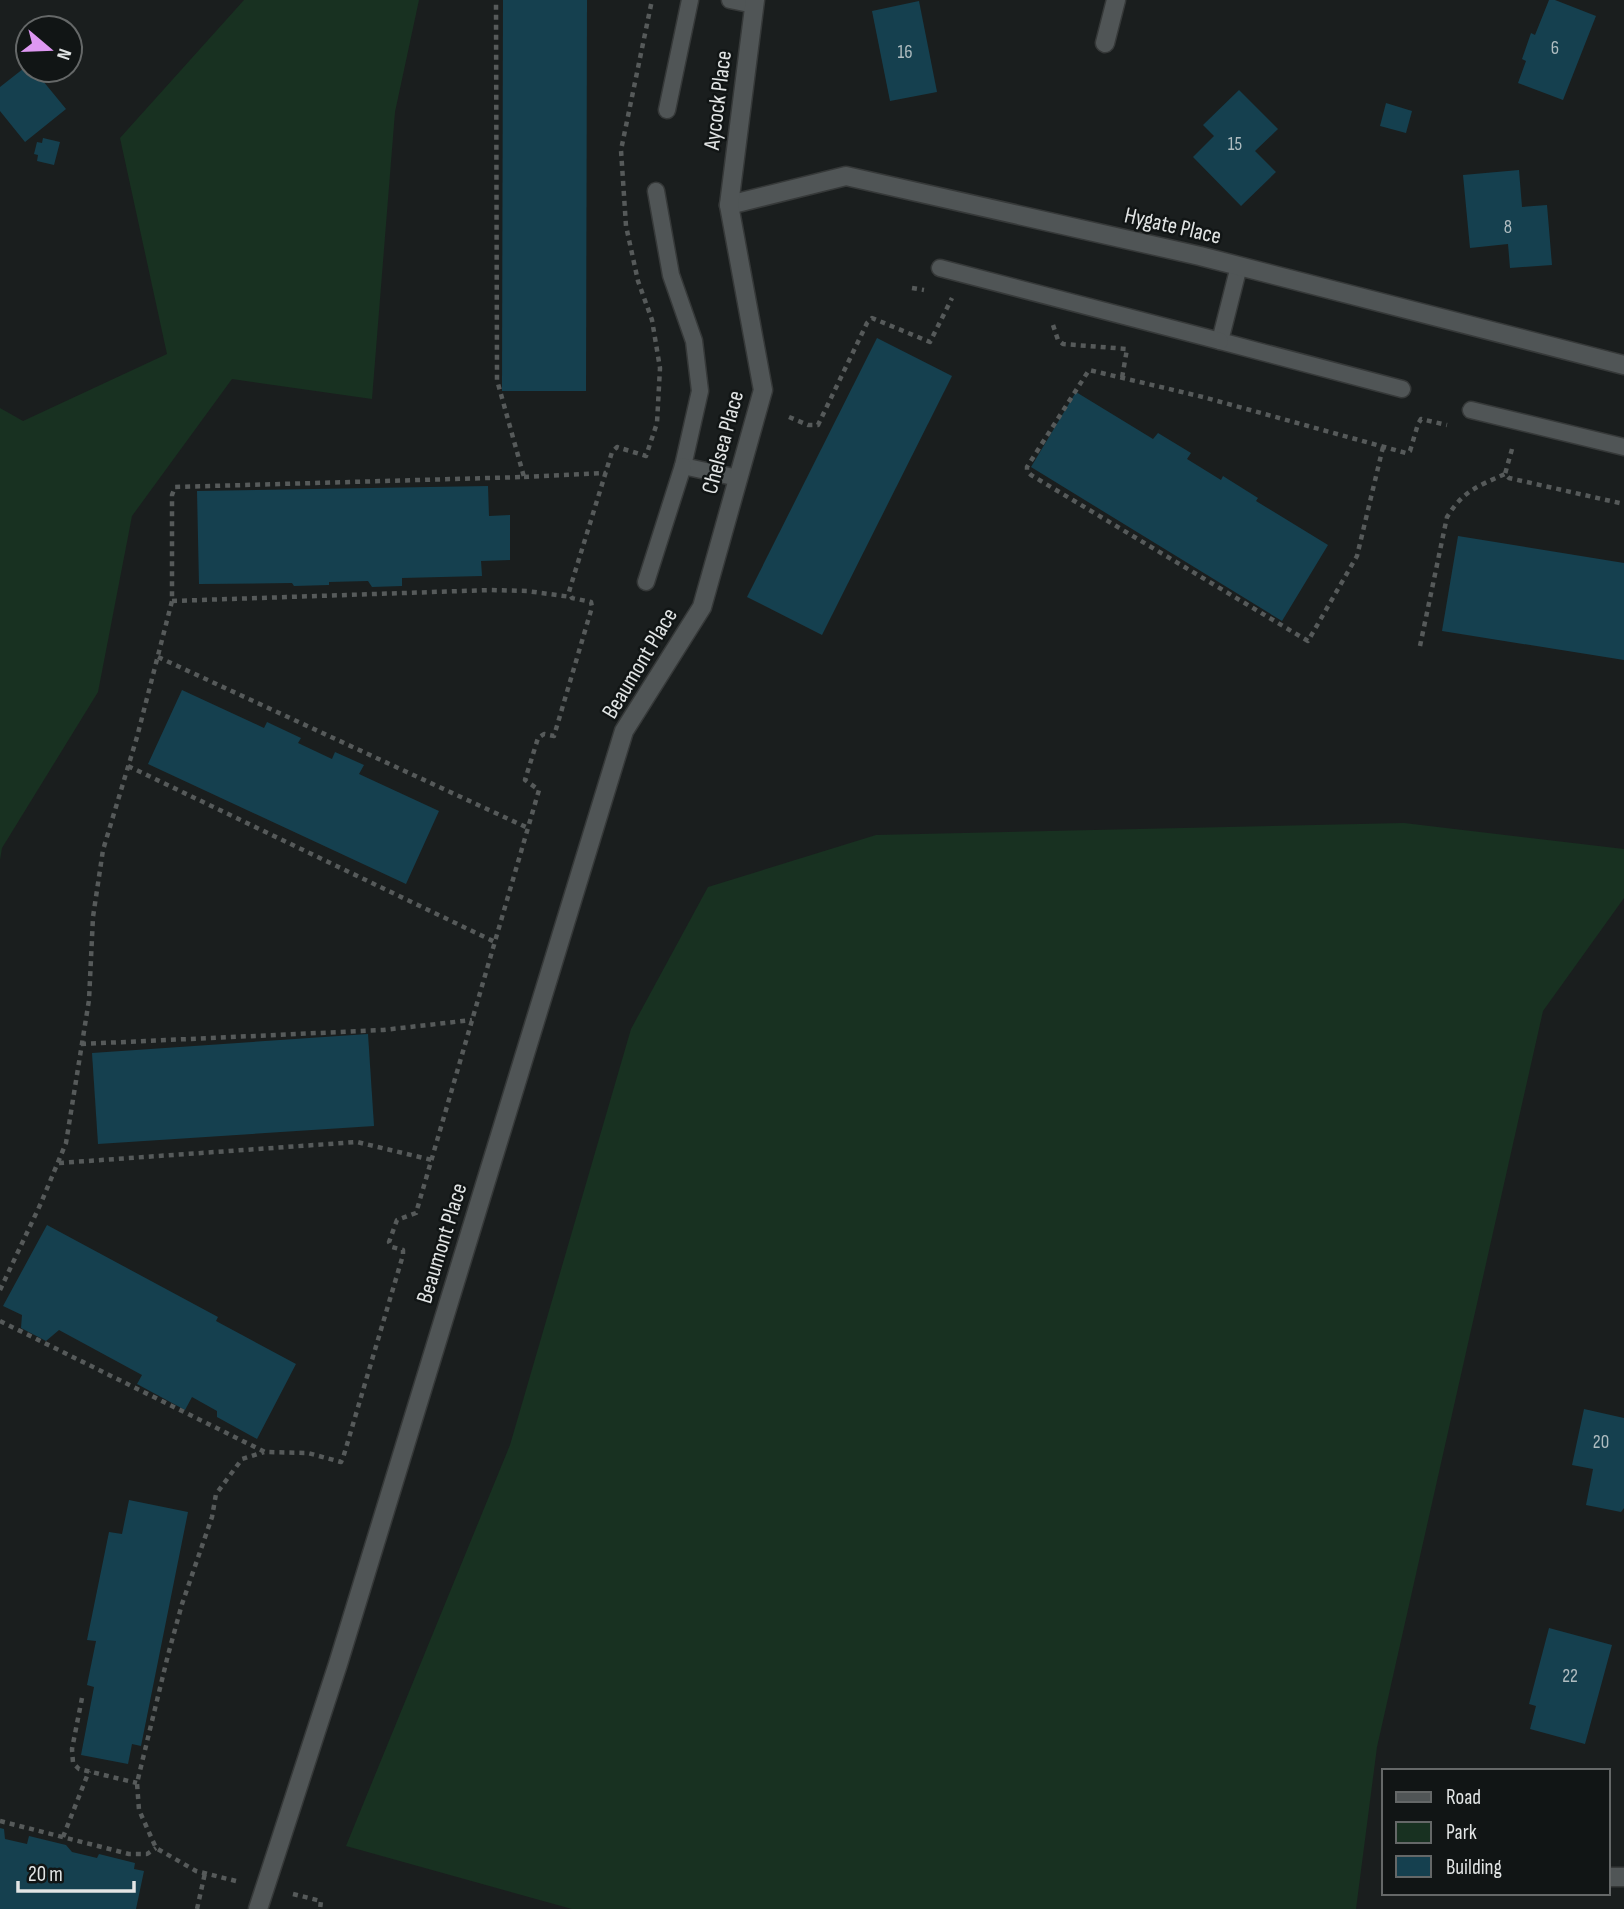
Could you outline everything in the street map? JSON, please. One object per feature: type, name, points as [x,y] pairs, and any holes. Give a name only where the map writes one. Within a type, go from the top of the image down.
[{"type":"street","points":[[1105,43],[1116,0]]},
{"type":"street","name":"Aycock Place","points":[[729,205],[754,2]]},
{"type":"street","name":"Hygate Place","points":[[729,205],[846,176],[1240,266],[1624,365]]},
{"type":"street","name":"Chelsea Place","points":[[702,607],[764,390],[729,205]]},
{"type":"street","name":"Beaumont Place","points":[[258,1909],[342,1651],[624,731],[702,607]]},
{"type":"lane","points":[[667,110],[690,0]]},
{"type":"lane","points":[[730,0],[754,2]]},
{"type":"lane","points":[[646,582],[683,466],[700,391],[694,341],[671,275],[656,191]]},
{"type":"lane","points":[[1220,341],[1240,266]]},
{"type":"lane","points":[[940,268],[1402,389]]},
{"type":"lane","points":[[1471,411],[1624,447]]},
{"type":"lane","points":[[683,466],[738,478]]},
{"type":"path","points":[[496,0],[497,380],[524,477]]},
{"type":"path","points":[[572,598],[569,593],[570,585],[612,452],[617,447],[646,456],[657,423],[660,368],[652,320],[638,281],[626,226],[621,150],[652,0]]},
{"type":"path","points":[[789,417],[808,425],[818,425],[867,323],[872,318],[930,342],[953,297]]},
{"type":"path","points":[[1383,447],[1357,556],[1308,641],[1027,471],[1089,370],[1203,397],[1406,453],[1410,452],[1422,419],[1458,428]]},
{"type":"path","points":[[1505,474],[1513,443]]},
{"type":"path","points":[[0,1290],[66,1143],[89,1000],[93,917],[103,850],[172,601],[172,495],[175,487],[606,473]]},
{"type":"path","points":[[1505,474],[1509,478],[1624,504]]},
{"type":"path","points":[[1420,646],[1447,517],[1457,500],[1473,488],[1505,474]]},
{"type":"path","points":[[172,601],[491,590],[527,591],[572,598],[591,602],[592,607],[554,736],[544,734],[538,738],[525,780],[539,790],[416,1213],[397,1220],[389,1242],[392,1247],[403,1250],[403,1255],[343,1458],[341,1462],[308,1453],[265,1452],[242,1459],[216,1494],[212,1517],[182,1604],[168,1655],[137,1783],[139,1810],[156,1848],[196,1871],[321,1901],[320,1909]]},
{"type":"path","points":[[158,657],[528,828]]},
{"type":"path","points":[[128,766],[495,942]]},
{"type":"path","points":[[81,1044],[383,1030],[472,1020]]},
{"type":"path","points":[[59,1163],[357,1142],[432,1160]]},
{"type":"path","points":[[0,1321],[265,1452]]},
{"type":"path","points":[[82,1698],[72,1749],[73,1763],[79,1769],[137,1783]]},
{"type":"path","points":[[63,1837],[89,1771]]},
{"type":"path","points":[[0,1821],[129,1854],[146,1854],[156,1848]]},
{"type":"path","points":[[197,1909],[205,1873]]},
{"type":"green space","points":[[244,0],[419,0],[395,112],[372,399],[232,379],[132,516],[98,692],[2,848],[0,860],[0,408],[23,421],[167,354],[120,138]]},
{"type":"green space","points":[[1404,823],[1624,849],[1624,898],[1543,1011],[1377,1747],[1356,1909],[572,1909],[346,1846],[510,1445],[631,1029],[708,887],[876,835]]},
{"type":"building","points":[[503,0],[587,0],[586,391],[502,391]]},
{"type":"building","points":[[1549,0],[1596,16],[1563,100],[1518,83],[1526,61],[1522,59],[1531,33],[1535,35]]},
{"type":"building","points":[[919,1],[937,92],[890,101],[872,11]]},
{"type":"building","points":[[14,76],[14,84],[45,84],[66,109],[25,142],[0,111],[0,87]]},
{"type":"building","points":[[1239,90],[1278,129],[1255,151],[1276,172],[1241,206],[1193,157],[1214,136],[1203,125]]},
{"type":"building","points":[[1386,103],[1412,111],[1406,133],[1380,126]]},
{"type":"building","points":[[43,138],[60,142],[54,165],[37,161],[38,155],[34,154],[37,142],[42,143]]},
{"type":"building","points":[[1519,170],[1522,207],[1547,205],[1552,265],[1510,268],[1508,244],[1470,248],[1463,175]]},
{"type":"building","points":[[877,338],[952,376],[822,635],[747,597]]},
{"type":"building","points":[[1076,392],[1153,439],[1158,433],[1191,453],[1187,459],[1221,480],[1223,476],[1258,498],[1256,501],[1328,545],[1282,621],[1031,467]]},
{"type":"building","points":[[488,486],[489,516],[510,515],[510,560],[481,561],[482,576],[402,578],[402,586],[372,587],[368,581],[294,586],[292,583],[199,584],[197,491]]},
{"type":"building","points":[[1458,536],[1624,563],[1624,660],[1442,631]]},
{"type":"building","points":[[182,690],[264,728],[267,722],[301,738],[298,743],[332,759],[335,752],[364,765],[359,774],[439,811],[406,884],[148,764]]},
{"type":"building","points":[[368,1034],[374,1126],[98,1144],[92,1053]]},
{"type":"building","points":[[47,1225],[218,1317],[216,1321],[296,1364],[257,1439],[217,1417],[217,1411],[192,1397],[185,1410],[137,1384],[142,1375],[59,1330],[46,1341],[21,1328],[22,1315],[3,1306]]},
{"type":"building","points":[[1584,1409],[1624,1418],[1624,1508],[1621,1512],[1586,1505],[1593,1469],[1572,1465]]},
{"type":"building","points":[[129,1500],[188,1512],[141,1746],[132,1744],[128,1764],[81,1755],[94,1687],[87,1685],[96,1641],[87,1640],[109,1532],[122,1534]]},
{"type":"building","points":[[1549,1628],[1612,1645],[1585,1744],[1530,1729],[1536,1706],[1529,1704]]},
{"type":"building","points":[[0,1828],[4,1829],[5,1839],[27,1844],[29,1836],[66,1845],[72,1852],[97,1858],[99,1854],[135,1863],[134,1869],[144,1871],[136,1909],[0,1909]]}]
